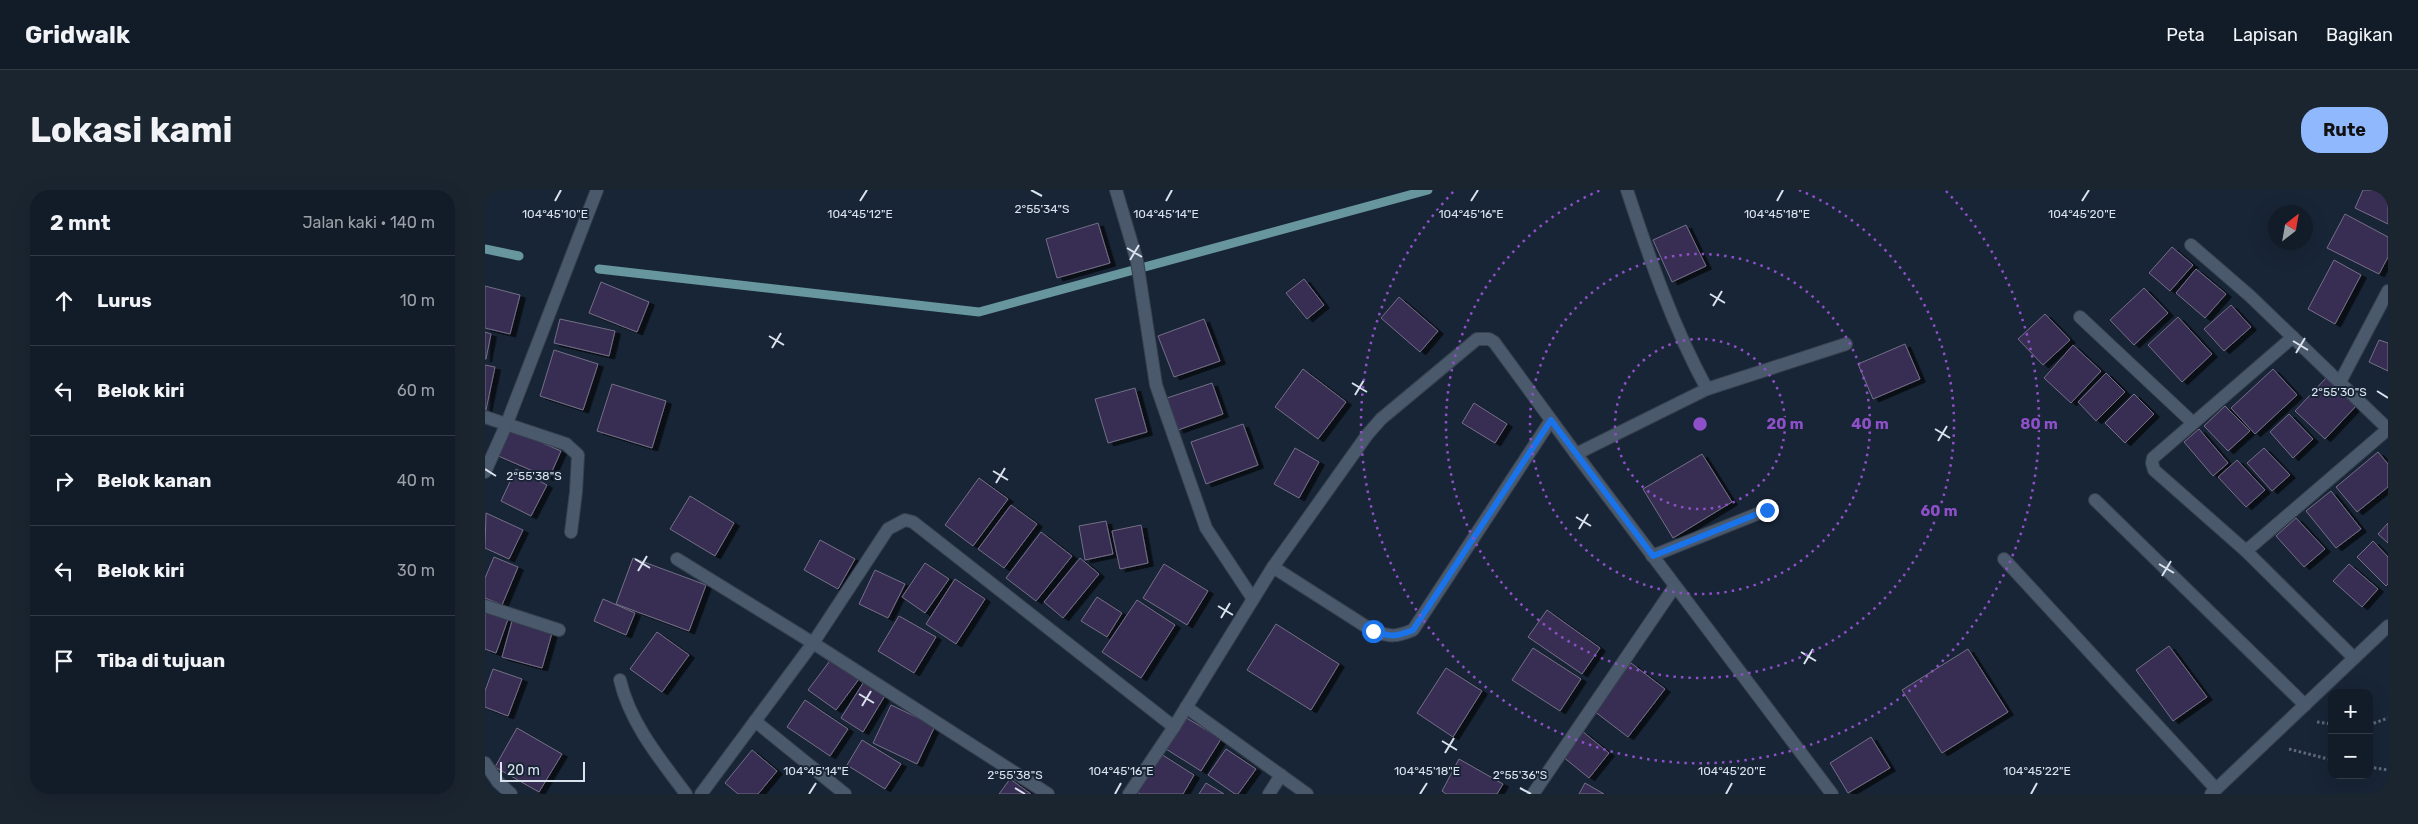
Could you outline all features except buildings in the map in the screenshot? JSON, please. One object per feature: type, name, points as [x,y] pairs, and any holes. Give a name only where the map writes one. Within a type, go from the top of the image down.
[{"type":"street","points":[[485,472],[507,423],[585,227],[597,190]]},
{"type":"street","points":[[1116,190],[1137,262],[1156,385],[1206,528],[1253,599]]},
{"type":"street","points":[[1627,190],[1642,236],[1674,317],[1691,359],[1707,389]]},
{"type":"street","points":[[2191,245],[2251,296],[2388,430],[2246,551]]},
{"type":"street","points":[[2340,382],[2388,291]]},
{"type":"street","points":[[2080,317],[2192,422]]},
{"type":"street","points":[[2293,337],[2192,422],[2153,458],[2151,463],[2154,470],[2246,551],[2354,658]]},
{"type":"street","points":[[1129,794],[1174,727],[1273,567],[1367,435],[1381,419],[1477,339],[1489,339],[1494,342],[1832,794]]},
{"type":"street","points":[[1576,454],[1707,389],[1846,344]]},
{"type":"street","points":[[485,417],[566,444],[578,455],[571,532]]},
{"type":"street","points":[[1273,567],[1373,631],[1398,636],[1413,630],[1551,420]]},
{"type":"street","points":[[2095,500],[2305,705]]},
{"type":"street","points":[[1653,556],[1767,510]]},
{"type":"street","points":[[701,794],[813,643],[888,529],[905,520],[913,522],[1174,727]]},
{"type":"street","points":[[677,559],[813,643],[1048,794]]},
{"type":"street","points":[[2004,559],[2214,792],[2388,626]]},
{"type":"street","points":[[1533,794],[1675,586]]},
{"type":"street","points":[[485,606],[559,630]]},
{"type":"street","points":[[621,680],[624,698],[650,746],[686,794]]},
{"type":"street","points":[[1186,707],[1307,794]]},
{"type":"street","points":[[755,721],[845,794]]},
{"type":"street","points":[[485,763],[498,782],[511,794]]},
{"type":"street","points":[[1269,794],[1281,775]]},
{"type":"path","points":[[2373,724],[2388,718]]},
{"type":"path","points":[[2267,741],[2307,755],[2328,759]]},
{"type":"path","points":[[2373,768],[2388,770]]},
{"type":"waterway","points":[[599,269],[979,312],[1428,190]]},
{"type":"waterway","points":[[485,249],[519,256]]},
{"type":"route","points":[[1373,631],[1398,636],[1413,630],[1551,420],[1653,556],[1767,510]]}]
